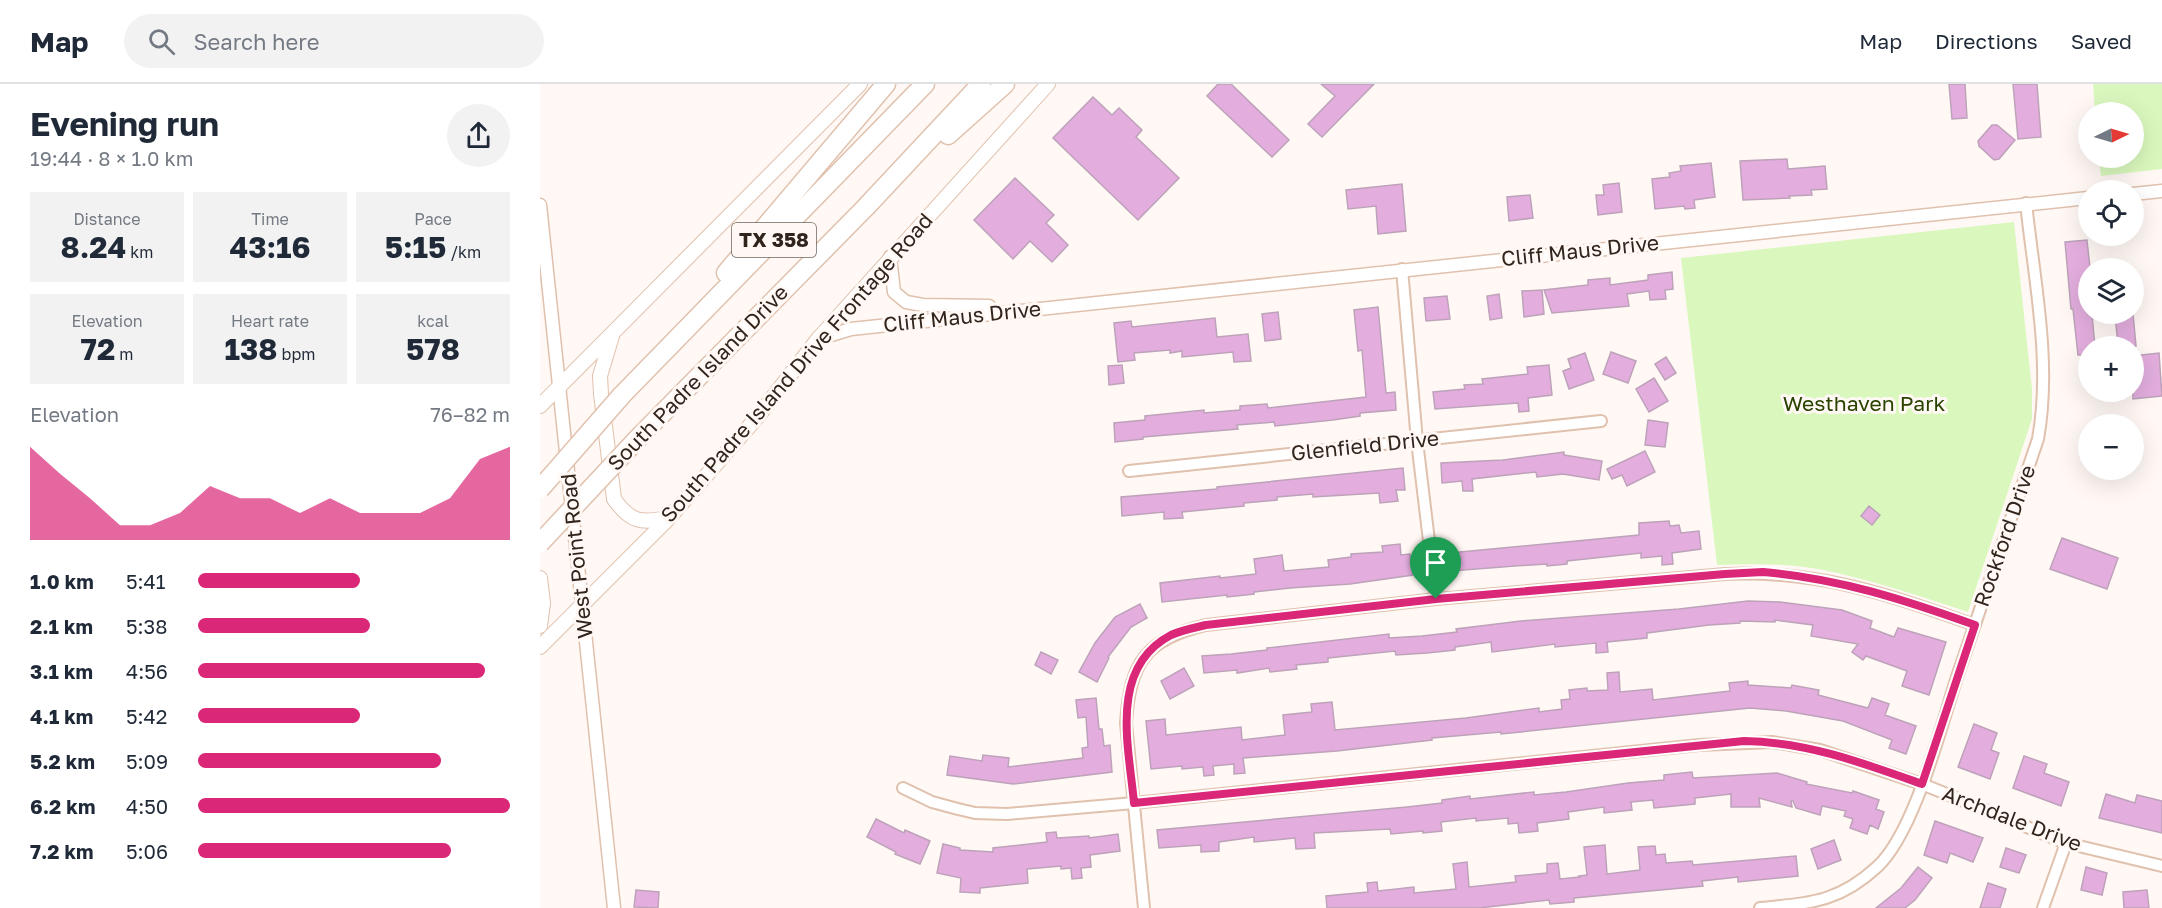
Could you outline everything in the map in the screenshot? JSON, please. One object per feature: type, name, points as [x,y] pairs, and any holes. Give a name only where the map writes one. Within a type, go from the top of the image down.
[{"type":"highway","points":[[622,395],[886,84]]},
{"type":"highway","name":"South Padre Island Drive","points":[[540,489],[622,395],[925,84]]},
{"type":"highway","name":"South Padre Island Drive","points":[[540,543],[642,434],[865,208],[981,84]]},
{"type":"highway","points":[[865,208],[1005,84]]},
{"type":"main road","points":[[540,406],[860,84]]},
{"type":"main road","name":"South Padre Island Drive Frontage Road","points":[[540,647],[669,518],[759,415],[818,339],[890,256],[1048,84]]},
{"type":"main road","points":[[613,334],[600,376],[614,499],[623,512],[632,519],[647,522],[669,518]]},
{"type":"main road","points":[[540,578],[543,603],[540,626]]},
{"type":"street","points":[[2144,193],[2162,191]]},
{"type":"street","name":"Cliff Maus Drive","points":[[818,339],[851,329],[2078,199]]},
{"type":"street","name":"Rockford Drive","points":[[1760,908],[1828,899],[1861,881],[1894,849],[1922,784],[2038,439],[2042,418],[2045,387],[2026,203]]},
{"type":"street","name":"West Point Road","points":[[540,205],[614,908]]},
{"type":"street","name":"Cliff Maus Drive","points":[[890,256],[894,292],[906,302],[961,307],[1071,305]]},
{"type":"street","points":[[1402,269],[1417,441],[1436,599]]},
{"type":"street","name":"Glenfield Drive","points":[[1129,471],[1601,421]]},
{"type":"street","points":[[1144,908],[1126,723],[1128,696],[1131,680],[1139,663],[1169,636],[1181,631],[1206,625],[1436,599],[1763,572],[1830,580],[1864,588],[1900,598],[1975,625]]},
{"type":"street","name":"Archdale Drive","points":[[903,788],[932,802],[984,813],[1007,814],[1744,741],[1772,742],[1820,750],[1922,784],[2066,843],[2162,866]]},
{"type":"street","points":[[2043,908],[2066,843]]},
{"type":"green space","points":[[2093,84],[2162,84],[2162,169],[2101,176],[2100,168],[2144,168],[2144,102],[2094,102]]},
{"type":"green space","name":"Westhaven Park","points":[[2014,222],[2032,389],[2032,419],[1968,612],[1875,583],[1818,569],[1755,564],[1717,565],[1681,258]]},
{"type":"building","points":[[1218,84],[1231,84],[1289,140],[1272,157],[1207,96]]},
{"type":"building","points":[[1321,84],[1374,84],[1322,137],[1308,124],[1335,96]]},
{"type":"building","points":[[1949,84],[1965,84],[1967,118],[1952,119]]},
{"type":"building","points":[[2013,84],[2037,84],[2041,137],[2018,139]]},
{"type":"building","points":[[1093,97],[1112,115],[1119,108],[1142,130],[1136,137],[1179,178],[1138,220],[1053,138]]},
{"type":"building","points":[[1992,125],[1997,125],[2015,140],[1999,159],[1994,160],[1979,146],[1978,141]]},
{"type":"building","points":[[1787,159],[1788,169],[1825,166],[1827,189],[1811,190],[1812,195],[1789,196],[1790,198],[1743,200],[1740,161]]},
{"type":"building","points":[[1711,163],[1715,197],[1694,200],[1695,208],[1685,209],[1684,206],[1655,209],[1652,179],[1670,177],[1669,173],[1681,171],[1680,166]]},
{"type":"building","points":[[1015,178],[1054,215],[1046,223],[1068,245],[1052,262],[1030,241],[1013,259],[974,220]]},
{"type":"building","points":[[1619,183],[1622,212],[1598,215],[1596,195],[1604,195],[1603,185]]},
{"type":"building","points":[[1402,184],[1406,231],[1378,234],[1376,206],[1348,209],[1346,190]]},
{"type":"building","points":[[1530,195],[1533,218],[1509,221],[1507,197]]},
{"type":"building","points":[[2078,241],[2078,246],[2088,246],[2089,258],[2078,258],[2078,324],[2093,324],[2094,336],[2078,336],[2078,355],[2073,309],[2071,309],[2065,242]]},
{"type":"building","points":[[1672,272],[1673,289],[1665,290],[1666,299],[1650,300],[1649,291],[1627,294],[1629,306],[1552,313],[1544,290],[1588,285],[1588,280],[1610,278],[1610,285],[1648,280],[1648,275]]},
{"type":"building","points":[[1542,290],[1544,314],[1524,317],[1522,291]]},
{"type":"building","points":[[1499,294],[1502,318],[1490,320],[1487,296]]},
{"type":"building","points":[[1447,296],[1450,319],[1426,321],[1424,298]]},
{"type":"building","points":[[1378,307],[1386,393],[1395,392],[1396,410],[1275,426],[1274,422],[1237,425],[1238,429],[1143,437],[1143,439],[1115,442],[1114,423],[1145,420],[1145,416],[1204,410],[1204,413],[1240,410],[1240,406],[1267,404],[1268,408],[1366,397],[1362,350],[1358,351],[1354,310]]},
{"type":"building","points":[[1278,312],[1281,339],[1265,341],[1262,314]]},
{"type":"building","points":[[1215,318],[1217,337],[1248,334],[1251,361],[1234,362],[1233,352],[1182,357],[1182,351],[1170,353],[1170,350],[1134,353],[1135,360],[1118,362],[1114,323],[1131,321],[1132,327]]},
{"type":"building","points":[[2116,324],[2134,324],[2135,336],[2117,336]]},
{"type":"building","points":[[1611,352],[1636,361],[1628,383],[1603,374]]},
{"type":"building","points":[[1585,353],[1594,380],[1569,389],[1563,371],[1571,368],[1568,359]]},
{"type":"building","points":[[2159,353],[2162,396],[2144,398],[2144,355]]},
{"type":"building","points":[[1666,357],[1676,373],[1665,380],[1655,364]]},
{"type":"building","points":[[1122,365],[1124,383],[1109,385],[1108,366]]},
{"type":"building","points":[[1549,365],[1552,395],[1528,398],[1529,411],[1519,412],[1518,403],[1435,409],[1433,392],[1465,389],[1464,385],[1483,384],[1482,379],[1528,374],[1527,367]]},
{"type":"building","points":[[1654,378],[1668,401],[1649,412],[1636,389]]},
{"type":"building","points":[[1648,420],[1668,423],[1665,447],[1645,445]]},
{"type":"building","points":[[1645,451],[1655,472],[1627,486],[1622,475],[1612,479],[1607,469]]},
{"type":"building","points":[[1564,452],[1564,455],[1602,461],[1599,480],[1563,474],[1537,477],[1536,472],[1472,479],[1473,491],[1463,491],[1462,481],[1442,483],[1441,463],[1503,460]]},
{"type":"building","points":[[1403,468],[1405,490],[1396,490],[1398,501],[1380,503],[1379,493],[1313,497],[1313,494],[1277,497],[1277,500],[1244,503],[1244,506],[1182,512],[1183,518],[1164,519],[1164,512],[1122,516],[1121,497],[1217,489],[1217,487]]},
{"type":"building","points":[[1869,506],[1880,515],[1872,525],[1861,516]]},
{"type":"building","points":[[1669,521],[1670,526],[1679,525],[1681,533],[1699,531],[1701,549],[1672,553],[1673,564],[1662,565],[1662,556],[1641,558],[1641,553],[1567,561],[1567,564],[1547,566],[1547,564],[1451,571],[1450,553],[1639,535],[1639,523]]},
{"type":"building","points":[[2062,538],[2118,558],[2107,589],[2050,569]]},
{"type":"building","points":[[1400,544],[1401,555],[1410,554],[1413,575],[1350,584],[1162,602],[1160,583],[1256,574],[1254,559],[1282,555],[1284,571],[1329,567],[1328,560],[1351,557],[1351,554],[1383,552],[1382,546]]},
{"type":"building","points":[[1748,601],[1780,602],[1842,610],[1872,621],[1870,628],[1894,637],[1898,628],[1946,642],[1929,695],[1902,686],[1907,671],[1866,656],[1863,660],[1852,652],[1858,644],[1811,636],[1813,625],[1775,620],[1775,622],[1740,621],[1740,623],[1647,633],[1647,638],[1607,642],[1608,652],[1596,653],[1596,643],[1555,647],[1555,644],[1492,652],[1491,642],[1427,653],[1396,655],[1395,651],[1328,658],[1328,662],[1296,665],[1297,669],[1270,672],[1269,668],[1237,673],[1237,670],[1204,673],[1202,656],[1389,634],[1389,638],[1422,636],[1457,632],[1456,629],[1521,621],[1679,609]]},
{"type":"building","points":[[1140,604],[1147,618],[1131,627],[1108,657],[1097,682],[1079,672],[1095,643],[1115,617]]},
{"type":"building","points":[[1041,652],[1058,660],[1051,674],[1035,665]]},
{"type":"building","points":[[1184,668],[1194,686],[1170,699],[1161,681]]},
{"type":"building","points":[[1619,672],[1620,692],[1652,689],[1653,700],[1730,691],[1729,683],[1748,681],[1748,685],[1791,688],[1792,685],[1819,690],[1818,695],[1868,708],[1872,698],[1889,704],[1885,715],[1916,726],[1906,754],[1889,748],[1892,740],[1843,721],[1786,711],[1750,708],[1501,734],[1501,732],[1432,738],[1432,740],[1337,751],[1243,758],[1245,773],[1234,774],[1234,764],[1213,766],[1214,775],[1204,776],[1203,767],[1182,769],[1182,766],[1151,769],[1146,721],[1165,719],[1166,735],[1241,727],[1242,740],[1285,735],[1283,715],[1312,712],[1311,704],[1332,702],[1335,730],[1466,718],[1539,708],[1539,712],[1562,709],[1561,700],[1570,699],[1569,690],[1587,688],[1587,691],[1608,690],[1607,673]]},
{"type":"building","points":[[1096,698],[1099,729],[1102,729],[1104,746],[1110,745],[1112,772],[1013,784],[947,775],[950,756],[982,761],[983,755],[1009,758],[1008,767],[1083,758],[1082,748],[1088,747],[1086,717],[1078,718],[1076,700]]},
{"type":"building","points":[[1974,724],[1997,733],[1991,750],[1999,753],[1990,779],[1958,767]]},
{"type":"building","points":[[2024,756],[2047,764],[2044,773],[2069,782],[2061,806],[2013,788]]},
{"type":"building","points":[[1692,772],[1693,778],[1777,773],[1807,782],[1806,784],[1852,793],[1853,791],[1879,800],[1876,809],[1884,812],[1878,829],[1870,825],[1867,834],[1850,828],[1853,819],[1844,816],[1846,811],[1822,806],[1820,815],[1796,808],[1793,801],[1791,801],[1792,807],[1759,798],[1760,807],[1731,807],[1731,794],[1695,798],[1695,804],[1654,808],[1653,800],[1631,802],[1632,810],[1604,813],[1604,807],[1568,812],[1569,819],[1537,823],[1538,831],[1519,833],[1518,823],[1508,824],[1508,818],[1476,821],[1476,818],[1441,822],[1442,831],[1423,833],[1423,831],[1391,834],[1390,829],[1314,833],[1315,848],[1296,849],[1295,838],[1254,842],[1254,837],[1219,842],[1219,851],[1201,852],[1201,845],[1159,848],[1157,830],[1407,807],[1442,803],[1442,800],[1470,796],[1470,799],[1534,792],[1534,795],[1566,792],[1664,780],[1664,775]]},
{"type":"building","points":[[2106,794],[2135,803],[2137,795],[2162,801],[2162,833],[2099,818]]},
{"type":"building","points":[[876,819],[904,833],[905,830],[930,841],[920,864],[895,854],[896,852],[867,837]]},
{"type":"building","points":[[1935,821],[1983,838],[1973,862],[1950,853],[1947,863],[1924,855]]},
{"type":"building","points":[[1056,832],[1057,838],[1089,836],[1089,838],[1118,834],[1120,851],[1090,855],[1091,867],[1081,868],[1082,878],[1072,879],[1071,868],[1061,869],[1061,866],[1027,869],[1028,883],[980,888],[980,893],[960,892],[961,878],[937,873],[943,844],[960,848],[960,850],[993,852],[993,848],[1047,842],[1046,833]]},
{"type":"building","points":[[1834,840],[1841,860],[1818,869],[1811,849]]},
{"type":"building","points":[[1605,845],[1607,874],[1640,870],[1638,847],[1655,846],[1656,855],[1665,854],[1666,863],[1692,861],[1693,865],[1796,856],[1798,876],[1738,882],[1738,877],[1702,881],[1703,886],[1574,898],[1574,902],[1550,904],[1549,900],[1479,908],[1327,908],[1326,896],[1368,892],[1367,883],[1377,882],[1378,891],[1414,887],[1414,893],[1456,889],[1453,864],[1467,862],[1469,887],[1516,882],[1515,876],[1547,873],[1547,864],[1558,863],[1560,879],[1580,877],[1587,875],[1584,847]]},
{"type":"building","points":[[2006,848],[2026,855],[2019,873],[2000,867]]},
{"type":"building","points":[[1918,867],[1932,878],[1915,900],[1905,908],[1876,908],[1901,888]]},
{"type":"building","points":[[2086,867],[2107,873],[2102,895],[2081,890]]},
{"type":"building","points":[[1988,883],[2006,889],[2000,908],[1980,908]]},
{"type":"building","points":[[636,890],[659,892],[658,908],[634,907]]},
{"type":"building","points":[[2147,890],[2149,908],[2124,908],[2123,892]]},
{"type":"route","points":[[1763,572],[1830,580],[1864,588],[1900,598],[1975,625],[1922,784],[1820,750],[1798,745],[1744,741],[1134,803],[1126,723],[1131,680],[1139,663],[1169,636],[1206,625],[1436,599],[1763,572]]}]
